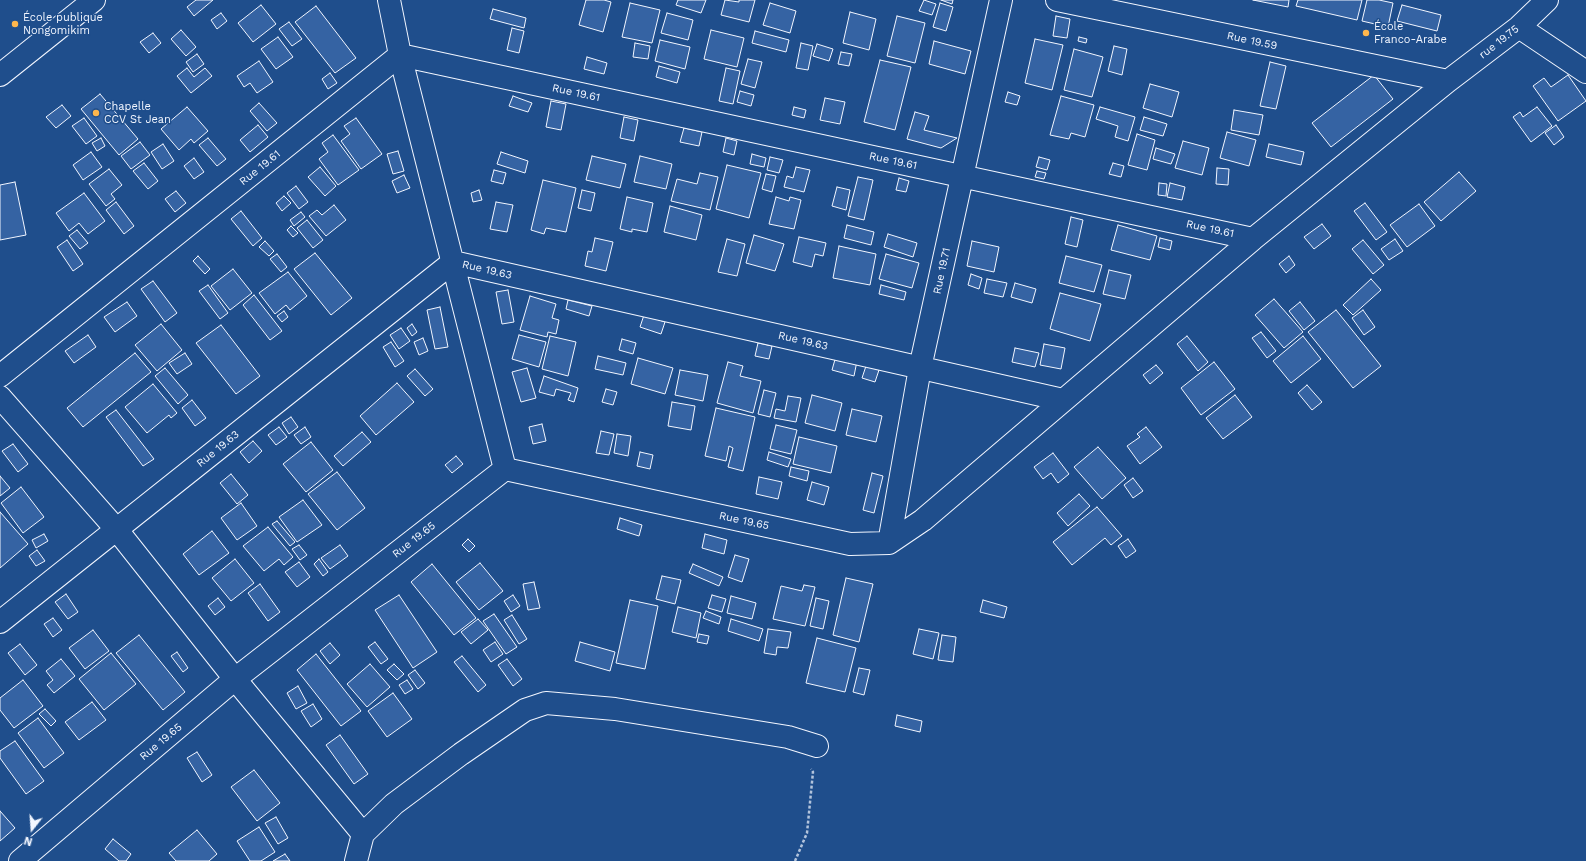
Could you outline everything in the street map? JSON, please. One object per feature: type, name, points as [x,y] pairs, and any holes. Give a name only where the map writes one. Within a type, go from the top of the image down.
[{"type":"street","points":[[0,75],[94,0]]},
{"type":"street","points":[[389,0],[400,56],[505,469]]},
{"type":"street","name":"Rue 19.71","points":[[889,543],[920,368],[1001,0]]},
{"type":"street","name":"Rue 19.59","points":[[1057,0],[1448,82]]},
{"type":"street","name":"rue 19.75","points":[[889,543],[923,520],[1253,239],[1448,82],[1519,27],[1547,0]]},
{"type":"street","points":[[1519,27],[1586,72]]},
{"type":"street","name":"Rue 19.61","points":[[0,376],[400,56],[1253,239]]},
{"type":"street","name":"Rue 19.63","points":[[0,622],[452,262],[1063,400]]},
{"type":"street","points":[[0,397],[117,530],[235,680],[363,834]]},
{"type":"street","name":"Rue 19.65","points":[[20,861],[235,680],[505,469],[850,544],[889,543]]},
{"type":"street","points":[[356,861],[363,834],[394,804],[461,754],[525,710],[546,703],[615,709],[788,737],[817,746]]},
{"type":"path","points":[[795,861],[807,833],[813,772],[809,766]]},
{"type":"building","points":[[196,0],[213,0],[194,16],[187,7]]},
{"type":"building","points":[[586,0],[604,0],[611,2],[603,32],[579,25]]},
{"type":"building","points":[[678,0],[706,0],[701,13],[676,5]]},
{"type":"building","points":[[725,0],[739,2],[739,0],[755,0],[749,22],[721,15]]},
{"type":"building","points":[[924,0],[936,4],[932,15],[919,11]]},
{"type":"building","points":[[941,0],[953,0],[952,4]]},
{"type":"building","points":[[1253,0],[1289,0],[1288,7]]},
{"type":"building","points":[[1298,0],[1362,0],[1357,20],[1296,6]]},
{"type":"building","points":[[1367,0],[1379,0],[1393,3],[1388,27],[1362,21]]},
{"type":"building","points":[[630,3],[660,10],[652,43],[622,37]]},
{"type":"building","points":[[770,3],[796,11],[790,33],[763,25]]},
{"type":"building","points":[[940,3],[953,7],[946,31],[933,27]]},
{"type":"building","points":[[261,5],[276,24],[253,42],[238,23]]},
{"type":"building","points":[[1402,5],[1441,15],[1437,31],[1397,21]]},
{"type":"building","points":[[316,6],[356,58],[335,73],[295,22]]},
{"type":"building","points":[[493,9],[526,18],[524,28],[490,19]]},
{"type":"building","points":[[850,12],[876,19],[869,50],[843,43]]},
{"type":"building","points":[[221,13],[227,21],[217,29],[211,20]]},
{"type":"building","points":[[667,13],[693,20],[688,40],[661,33]]},
{"type":"building","points":[[897,16],[925,23],[915,63],[887,56]]},
{"type":"building","points":[[1056,16],[1070,19],[1067,38],[1053,36]]},
{"type":"building","points":[[289,22],[302,39],[292,46],[279,29]]},
{"type":"building","points":[[512,28],[524,31],[519,53],[507,50]]},
{"type":"building","points":[[181,30],[196,47],[186,56],[171,39]]},
{"type":"building","points":[[711,30],[744,38],[737,67],[704,59]]},
{"type":"building","points":[[755,31],[789,40],[786,52],[752,43]]},
{"type":"building","points":[[153,33],[161,43],[149,53],[140,42]]},
{"type":"building","points":[[278,37],[293,57],[276,69],[261,49]]},
{"type":"building","points":[[1079,37],[1087,39],[1086,43],[1078,41]]},
{"type":"building","points":[[1035,39],[1063,45],[1052,90],[1025,83]]},
{"type":"building","points":[[660,40],[690,47],[685,69],[655,61]]},
{"type":"building","points":[[934,41],[971,51],[965,74],[929,64]]},
{"type":"building","points":[[635,43],[650,46],[648,59],[633,57]]},
{"type":"building","points":[[801,43],[813,46],[808,70],[796,68]]},
{"type":"building","points":[[817,44],[833,49],[829,61],[813,56]]},
{"type":"building","points":[[1114,46],[1127,49],[1122,75],[1108,71]]},
{"type":"building","points":[[1074,49],[1103,57],[1092,97],[1064,90]]},
{"type":"building","points":[[841,52],[852,54],[849,66],[838,64]]},
{"type":"building","points":[[197,54],[204,64],[193,72],[186,62]]},
{"type":"building","points":[[587,57],[607,63],[604,74],[584,69]]},
{"type":"building","points":[[748,59],[762,62],[755,88],[741,84]]},
{"type":"building","points":[[880,60],[911,67],[895,130],[864,122]]},
{"type":"building","points":[[259,61],[273,82],[257,93],[250,83],[244,87],[237,76]]},
{"type":"building","points":[[1270,62],[1286,66],[1276,109],[1260,106]]},
{"type":"building","points":[[659,66],[680,72],[677,83],[656,77]]},
{"type":"building","points":[[187,68],[194,77],[205,68],[212,76],[191,93],[177,76]]},
{"type":"building","points":[[726,68],[740,71],[733,104],[719,101]]},
{"type":"building","points":[[330,73],[337,83],[328,89],[322,79]]},
{"type":"building","points":[[1374,75],[1393,99],[1331,147],[1312,123]]},
{"type":"building","points":[[1568,75],[1586,101],[1558,121],[1533,86],[1544,78],[1551,87]]},
{"type":"building","points":[[1150,84],[1179,92],[1172,117],[1143,108]]},
{"type":"building","points":[[740,91],[754,95],[751,106],[737,102]]},
{"type":"building","points":[[1008,92],[1020,96],[1017,105],[1005,102]]},
{"type":"building","points":[[100,94],[138,139],[119,155],[81,109]]},
{"type":"building","points":[[513,96],[532,103],[528,112],[509,106]]},
{"type":"building","points":[[1061,96],[1094,105],[1085,137],[1071,133],[1069,139],[1050,135]]},
{"type":"building","points":[[825,98],[845,102],[840,124],[820,120]]},
{"type":"building","points":[[551,101],[566,104],[561,130],[546,127]]},
{"type":"building","points":[[259,103],[277,123],[267,131],[250,111]]},
{"type":"building","points":[[62,105],[71,116],[56,128],[46,117]]},
{"type":"building","points":[[187,107],[208,131],[194,143],[191,139],[179,150],[161,129]]},
{"type":"building","points":[[794,107],[806,110],[804,118],[792,115]]},
{"type":"building","points":[[1100,107],[1135,117],[1128,141],[1115,137],[1118,126],[1096,119]]},
{"type":"building","points":[[1537,107],[1552,126],[1531,142],[1513,117],[1520,112],[1523,117]]},
{"type":"building","points":[[1234,110],[1263,115],[1259,135],[1231,130]]},
{"type":"building","points":[[915,112],[929,116],[924,130],[957,138],[941,148],[907,139]]},
{"type":"building","points":[[624,117],[638,120],[634,141],[620,138]]},
{"type":"building","points":[[1144,117],[1167,124],[1163,136],[1140,130]]},
{"type":"building","points":[[84,118],[97,136],[86,144],[72,126]]},
{"type":"building","points":[[356,118],[382,154],[361,169],[341,141],[350,134],[344,126]]},
{"type":"building","points":[[258,125],[268,137],[250,152],[240,140]]},
{"type":"building","points":[[1556,125],[1564,137],[1554,145],[1545,133]]},
{"type":"building","points":[[684,128],[702,132],[699,146],[680,142]]},
{"type":"building","points":[[1227,132],[1256,140],[1249,166],[1220,158]]},
{"type":"building","points":[[1137,134],[1155,140],[1147,170],[1128,165]]},
{"type":"building","points":[[333,135],[359,170],[338,185],[319,159],[328,152],[322,143]]},
{"type":"building","points":[[101,138],[105,146],[97,151],[92,143]]},
{"type":"building","points":[[208,138],[226,159],[217,166],[199,145]]},
{"type":"building","points":[[726,138],[737,141],[734,155],[723,152]]},
{"type":"building","points":[[1183,141],[1209,148],[1202,175],[1175,168]]},
{"type":"building","points":[[140,142],[150,155],[131,169],[121,156]]},
{"type":"building","points":[[163,144],[174,161],[162,169],[151,152]]},
{"type":"building","points":[[1269,144],[1304,152],[1301,165],[1266,157]]},
{"type":"building","points":[[1156,148],[1175,154],[1171,164],[1153,159]]},
{"type":"building","points":[[398,151],[404,171],[393,174],[387,154]]},
{"type":"building","points":[[91,152],[102,167],[83,180],[73,165]]},
{"type":"building","points":[[501,152],[528,161],[525,173],[497,164]]},
{"type":"building","points":[[752,154],[766,158],[764,167],[750,164]]},
{"type":"building","points":[[592,156],[626,164],[620,188],[586,180]]},
{"type":"building","points":[[640,156],[672,164],[666,189],[634,182]]},
{"type":"building","points":[[770,157],[783,160],[779,173],[767,170]]},
{"type":"building","points":[[1039,157],[1050,160],[1047,170],[1036,167]]},
{"type":"building","points":[[194,158],[204,172],[194,179],[184,166]]},
{"type":"building","points":[[144,163],[158,181],[148,189],[133,171]]},
{"type":"building","points":[[1113,163],[1124,166],[1121,177],[1109,174]]},
{"type":"building","points":[[727,165],[761,173],[749,218],[716,209]]},
{"type":"building","points":[[320,167],[336,186],[325,196],[308,177]]},
{"type":"building","points":[[796,167],[810,170],[804,192],[784,187],[787,176],[793,178]]},
{"type":"building","points":[[1217,168],[1229,169],[1228,185],[1216,184]]},
{"type":"building","points":[[109,169],[122,185],[111,194],[115,199],[106,206],[89,184]]},
{"type":"building","points":[[494,170],[506,173],[503,184],[491,181]]},
{"type":"building","points":[[1037,171],[1046,173],[1044,179],[1035,177]]},
{"type":"building","points":[[1459,172],[1476,191],[1441,221],[1424,202]]},
{"type":"building","points":[[700,173],[718,177],[710,210],[671,201],[677,179],[697,184]]},
{"type":"building","points":[[766,174],[776,176],[772,192],[762,189]]},
{"type":"building","points":[[404,175],[410,188],[397,193],[392,181]]},
{"type":"building","points":[[858,177],[873,180],[864,220],[848,216]]},
{"type":"building","points":[[899,178],[909,181],[906,192],[896,190]]},
{"type":"building","points":[[543,180],[576,188],[566,232],[546,228],[544,234],[531,230]]},
{"type":"building","points":[[15,182],[26,235],[0,240],[0,185]]},
{"type":"building","points":[[1159,183],[1167,184],[1166,196],[1158,195]]},
{"type":"building","points":[[1170,183],[1185,187],[1182,200],[1167,197]]},
{"type":"building","points":[[296,186],[308,202],[299,209],[287,193]]},
{"type":"building","points":[[837,187],[850,190],[846,210],[832,206]]},
{"type":"building","points":[[479,190],[482,200],[473,202],[471,193]]},
{"type":"building","points":[[582,190],[595,193],[591,211],[578,208]]},
{"type":"building","points":[[176,191],[186,203],[175,212],[165,199]]},
{"type":"building","points":[[84,193],[105,221],[88,234],[79,223],[69,231],[56,213]]},
{"type":"building","points":[[284,196],[291,203],[282,211],[276,203]]},
{"type":"building","points":[[627,197],[653,203],[647,232],[632,229],[632,232],[620,229]]},
{"type":"building","points":[[776,197],[789,201],[790,197],[801,200],[794,229],[769,224]]},
{"type":"building","points":[[116,202],[134,226],[124,234],[106,210]]},
{"type":"building","points":[[496,202],[513,205],[507,232],[490,229]]},
{"type":"building","points":[[1365,203],[1387,232],[1376,240],[1354,211]]},
{"type":"building","points":[[1419,204],[1435,226],[1407,247],[1390,225]]},
{"type":"building","points":[[334,205],[346,220],[326,236],[309,216],[317,210],[322,215]]},
{"type":"building","points":[[670,206],[702,215],[696,240],[664,232]]},
{"type":"building","points":[[241,211],[262,238],[253,246],[231,219]]},
{"type":"building","points":[[301,212],[305,217],[294,226],[290,220]]},
{"type":"building","points":[[1071,217],[1083,220],[1077,247],[1065,244]]},
{"type":"building","points":[[307,220],[323,240],[313,248],[297,228]]},
{"type":"building","points":[[1322,224],[1331,236],[1314,249],[1304,237]]},
{"type":"building","points":[[847,225],[874,232],[871,245],[844,238]]},
{"type":"building","points":[[1118,225],[1157,236],[1150,260],[1111,250]]},
{"type":"building","points":[[291,226],[298,233],[293,237],[287,230]]},
{"type":"building","points":[[77,230],[88,243],[80,249],[69,236]]},
{"type":"building","points":[[888,234],[917,243],[913,257],[884,247]]},
{"type":"building","points":[[754,235],[784,244],[775,271],[746,263]]},
{"type":"building","points":[[799,237],[826,243],[823,256],[815,254],[812,267],[793,262]]},
{"type":"building","points":[[595,238],[613,242],[606,271],[585,266],[588,251],[592,252]]},
{"type":"building","points":[[1160,238],[1172,241],[1170,250],[1158,247]]},
{"type":"building","points":[[727,239],[745,244],[737,276],[718,272]]},
{"type":"building","points":[[1395,239],[1403,251],[1389,260],[1381,249]]},
{"type":"building","points":[[67,240],[83,264],[73,271],[57,247]]},
{"type":"building","points":[[1363,240],[1384,265],[1373,274],[1352,249]]},
{"type":"building","points":[[265,241],[274,251],[269,256],[259,247]]},
{"type":"building","points":[[972,241],[999,247],[994,272],[967,266]]},
{"type":"building","points":[[839,246],[876,254],[870,285],[833,278]]},
{"type":"building","points":[[315,253],[352,298],[331,315],[294,269]]},
{"type":"building","points":[[277,254],[287,267],[281,272],[270,259]]},
{"type":"building","points":[[886,254],[919,263],[912,288],[879,279]]},
{"type":"building","points":[[198,256],[210,269],[205,274],[193,261]]},
{"type":"building","points":[[1066,256],[1102,265],[1094,292],[1059,283]]},
{"type":"building","points":[[1289,256],[1295,265],[1286,273],[1279,264]]},
{"type":"building","points":[[233,269],[252,293],[230,310],[211,286]]},
{"type":"building","points":[[1109,270],[1131,275],[1125,299],[1103,294]]},
{"type":"building","points":[[288,272],[307,296],[290,310],[286,305],[275,314],[259,293]]},
{"type":"building","points":[[971,274],[982,278],[979,289],[968,285]]},
{"type":"building","points":[[987,279],[1007,283],[1003,297],[984,293]]},
{"type":"building","points":[[1371,279],[1381,290],[1353,315],[1343,305]]},
{"type":"building","points":[[153,281],[177,313],[165,322],[141,289]]},
{"type":"building","points":[[1015,283],[1036,289],[1032,303],[1011,297]]},
{"type":"building","points":[[208,285],[228,313],[220,319],[199,291]]},
{"type":"building","points":[[881,285],[906,292],[904,300],[879,294]]},
{"type":"building","points":[[508,290],[514,322],[502,324],[496,292]]},
{"type":"building","points":[[1060,293],[1101,304],[1090,341],[1050,329]]},
{"type":"building","points":[[254,295],[282,331],[270,340],[243,305]]},
{"type":"building","points":[[530,296],[556,304],[552,318],[559,320],[556,334],[548,332],[547,337],[520,330]]},
{"type":"building","points":[[1274,299],[1303,332],[1284,348],[1255,315]]},
{"type":"building","points":[[568,300],[592,306],[589,316],[566,309]]},
{"type":"building","points":[[127,302],[137,316],[115,332],[104,317]]},
{"type":"building","points":[[1300,302],[1315,321],[1304,330],[1289,311]]},
{"type":"building","points":[[440,307],[448,347],[435,349],[427,310]]},
{"type":"building","points":[[1336,310],[1381,366],[1353,388],[1308,332]]},
{"type":"building","points":[[1363,310],[1375,327],[1364,335],[1352,318]]},
{"type":"building","points":[[284,311],[288,317],[282,322],[277,316]]},
{"type":"building","points":[[644,315],[665,322],[661,334],[640,327]]},
{"type":"building","points":[[161,324],[182,350],[157,371],[135,345]]},
{"type":"building","points":[[412,324],[417,332],[412,336],[407,328]]},
{"type":"building","points":[[221,325],[260,376],[236,394],[196,343]]},
{"type":"building","points":[[401,328],[410,341],[399,349],[390,335]]},
{"type":"building","points":[[1261,332],[1276,351],[1267,358],[1252,338]]},
{"type":"building","points":[[88,335],[96,347],[74,363],[65,351]]},
{"type":"building","points":[[519,335],[546,342],[539,367],[512,359]]},
{"type":"building","points":[[550,336],[576,342],[568,376],[542,369]]},
{"type":"building","points":[[1187,336],[1208,362],[1198,371],[1177,344]]},
{"type":"building","points":[[1303,336],[1321,359],[1291,383],[1273,361]]},
{"type":"building","points":[[423,338],[428,351],[419,355],[414,342]]},
{"type":"building","points":[[622,339],[636,343],[633,354],[619,350]]},
{"type":"building","points":[[391,342],[404,361],[395,367],[383,347]]},
{"type":"building","points":[[758,343],[772,346],[769,359],[755,356]]},
{"type":"building","points":[[1044,344],[1065,348],[1061,369],[1040,365]]},
{"type":"building","points":[[1015,348],[1039,353],[1035,367],[1012,362]]},
{"type":"building","points":[[135,353],[151,372],[83,427],[67,408]]},
{"type":"building","points":[[185,353],[192,364],[177,374],[169,363]]},
{"type":"building","points":[[598,356],[626,363],[623,375],[595,369]]},
{"type":"building","points":[[836,356],[857,361],[854,376],[832,370]]},
{"type":"building","points":[[638,358],[673,368],[665,394],[631,384]]},
{"type":"building","points":[[728,362],[743,366],[740,376],[761,381],[753,413],[717,403]]},
{"type":"building","points":[[1214,362],[1235,389],[1201,415],[1181,388]]},
{"type":"building","points":[[1156,365],[1163,373],[1150,384],[1143,375]]},
{"type":"building","points":[[866,366],[879,370],[875,382],[862,378]]},
{"type":"building","points":[[165,368],[188,395],[178,404],[155,376]]},
{"type":"building","points":[[527,368],[536,398],[521,402],[512,372]]},
{"type":"building","points":[[415,369],[433,389],[425,396],[407,376]]},
{"type":"building","points":[[680,370],[708,375],[703,401],[675,395]]},
{"type":"building","points":[[544,376],[578,388],[574,402],[568,400],[571,393],[556,389],[554,396],[539,392]]},
{"type":"building","points":[[397,383],[414,402],[376,435],[360,416]]},
{"type":"building","points":[[153,384],[177,413],[171,418],[169,415],[147,433],[125,407]]},
{"type":"building","points":[[1307,385],[1322,402],[1312,410],[1298,393]]},
{"type":"building","points":[[606,389],[617,392],[613,405],[602,402]]},
{"type":"building","points":[[764,390],[776,393],[770,417],[758,414]]},
{"type":"building","points":[[812,395],[842,403],[835,431],[805,423]]},
{"type":"building","points":[[1235,395],[1252,417],[1223,439],[1206,418]]},
{"type":"building","points":[[788,396],[801,398],[796,422],[774,418],[776,409],[785,411]]},
{"type":"building","points":[[192,400],[206,418],[195,426],[182,408]]},
{"type":"building","points":[[672,402],[695,406],[691,430],[668,426]]},
{"type":"building","points":[[716,408],[755,417],[743,471],[728,467],[733,448],[729,446],[726,461],[705,456]]},
{"type":"building","points":[[852,409],[882,416],[876,442],[846,435]]},
{"type":"building","points":[[116,410],[154,459],[143,466],[106,417]]},
{"type":"building","points":[[291,417],[298,427],[289,434],[282,423]]},
{"type":"building","points":[[542,424],[546,441],[533,444],[529,427]]},
{"type":"building","points":[[776,425],[797,430],[791,454],[770,449]]},
{"type":"building","points":[[279,427],[287,437],[276,445],[268,435]]},
{"type":"building","points":[[305,427],[311,437],[301,444],[294,435]]},
{"type":"building","points":[[1146,427],[1162,447],[1140,464],[1127,446],[1140,437],[1137,434]]},
{"type":"building","points":[[601,431],[614,434],[609,455],[596,453]]},
{"type":"building","points":[[362,432],[371,442],[343,466],[334,456]]},
{"type":"building","points":[[617,434],[631,436],[628,456],[614,453]]},
{"type":"building","points":[[799,437],[837,446],[831,473],[793,464]]},
{"type":"building","points":[[253,441],[262,451],[249,463],[240,452]]},
{"type":"building","points":[[311,442],[333,470],[306,492],[283,464]]},
{"type":"building","points":[[13,444],[28,464],[18,472],[2,451]]},
{"type":"building","points":[[1098,447],[1126,478],[1102,499],[1074,467]]},
{"type":"building","points":[[640,452],[653,455],[650,469],[637,466]]},
{"type":"building","points":[[769,452],[791,459],[788,467],[767,460]]},
{"type":"building","points":[[1053,453],[1069,474],[1058,483],[1051,473],[1043,479],[1034,467]]},
{"type":"building","points":[[456,456],[463,464],[452,473],[445,465]]},
{"type":"building","points":[[791,467],[809,471],[807,481],[789,476]]},
{"type":"building","points":[[337,472],[365,508],[337,530],[308,494]]},
{"type":"building","points":[[872,473],[883,476],[874,513],[863,510]]},
{"type":"building","points":[[231,474],[248,495],[237,504],[220,483]]},
{"type":"building","points":[[0,476],[10,488],[0,496]]},
{"type":"building","points":[[759,477],[782,482],[778,499],[756,494]]},
{"type":"building","points":[[1133,478],[1143,491],[1133,498],[1124,485]]},
{"type":"building","points":[[812,482],[829,487],[824,505],[807,500]]},
{"type":"building","points":[[21,487],[44,517],[23,533],[1,503]]},
{"type":"building","points":[[1079,494],[1090,506],[1068,526],[1057,513]]},
{"type":"building","points":[[303,500],[322,525],[297,542],[279,517]]},
{"type":"building","points":[[241,503],[257,526],[237,540],[221,518]]},
{"type":"building","points":[[1097,507],[1122,536],[1111,545],[1105,538],[1072,565],[1053,542]]},
{"type":"building","points":[[0,512],[28,544],[0,568]]},
{"type":"building","points":[[620,518],[642,525],[639,536],[617,529]]},
{"type":"building","points":[[277,521],[295,542],[290,546],[272,524]]},
{"type":"building","points":[[268,527],[293,557],[284,565],[279,559],[264,571],[243,546]]},
{"type":"building","points":[[212,531],[229,553],[199,575],[183,554]]},
{"type":"building","points":[[44,534],[48,541],[36,548],[32,540]]},
{"type":"building","points":[[705,534],[727,540],[724,554],[702,548]]},
{"type":"building","points":[[468,539],[475,546],[469,552],[462,545]]},
{"type":"building","points":[[1128,539],[1136,551],[1126,558],[1118,546]]},
{"type":"building","points":[[299,545],[307,555],[300,560],[292,549]]},
{"type":"building","points":[[340,545],[348,556],[330,569],[321,558]]},
{"type":"building","points":[[37,550],[45,561],[36,566],[29,556]]},
{"type":"building","points":[[735,555],[749,559],[742,582],[728,577]]},
{"type":"building","points":[[235,559],[254,583],[231,601],[212,578]]},
{"type":"building","points":[[319,559],[328,572],[323,576],[314,564]]},
{"type":"building","points":[[299,562],[310,577],[297,587],[285,572]]},
{"type":"building","points":[[480,563],[503,591],[479,610],[456,582]]},
{"type":"building","points":[[432,564],[476,618],[454,635],[411,582]]},
{"type":"building","points":[[693,564],[723,577],[719,586],[689,573]]},
{"type":"building","points":[[662,576],[681,580],[675,604],[656,599]]},
{"type":"building","points":[[846,578],[873,584],[859,642],[833,635]]},
{"type":"building","points":[[534,582],[540,608],[528,610],[523,584]]},
{"type":"building","points":[[260,584],[280,612],[268,621],[248,593]]},
{"type":"building","points":[[804,585],[815,587],[805,626],[773,619],[781,586],[802,591]]},
{"type":"building","points":[[66,594],[78,612],[68,619],[55,602]]},
{"type":"building","points":[[399,595],[437,652],[413,668],[375,610]]},
{"type":"building","points":[[513,595],[520,606],[511,612],[504,601]]},
{"type":"building","points":[[712,595],[726,599],[722,612],[708,608]]},
{"type":"building","points":[[731,596],[756,603],[752,619],[727,613]]},
{"type":"building","points":[[218,598],[225,607],[215,615],[208,606]]},
{"type":"building","points":[[816,598],[829,601],[823,629],[810,626]]},
{"type":"building","points":[[630,600],[658,606],[645,669],[616,663]]},
{"type":"building","points":[[983,600],[1007,607],[1004,618],[980,612]]},
{"type":"building","points":[[678,607],[701,613],[696,638],[672,632]]},
{"type":"building","points":[[706,611],[721,617],[719,624],[703,618]]},
{"type":"building","points":[[494,614],[517,647],[506,654],[483,621]]},
{"type":"building","points":[[512,615],[527,639],[519,644],[504,620]]},
{"type":"building","points":[[53,618],[62,630],[53,637],[44,624]]},
{"type":"building","points":[[478,619],[488,630],[471,644],[461,632]]},
{"type":"building","points":[[731,619],[763,629],[759,641],[728,631]]},
{"type":"building","points":[[768,629],[791,632],[788,648],[777,647],[776,655],[764,653]]},
{"type":"building","points":[[919,629],[939,633],[933,659],[913,654]]},
{"type":"building","points":[[93,630],[109,651],[85,669],[69,648]]},
{"type":"building","points":[[699,634],[709,636],[707,644],[697,642]]},
{"type":"building","points":[[139,635],[185,692],[163,710],[116,653]]},
{"type":"building","points":[[942,635],[956,637],[953,662],[938,660]]},
{"type":"building","points":[[817,638],[856,648],[845,692],[806,683]]},
{"type":"building","points":[[375,642],[388,659],[381,664],[368,647]]},
{"type":"building","points":[[495,642],[503,654],[491,662],[483,650]]},
{"type":"building","points":[[580,642],[615,652],[610,671],[575,661]]},
{"type":"building","points":[[330,643],[340,655],[330,664],[320,651]]},
{"type":"building","points":[[20,644],[37,665],[25,675],[8,653]]},
{"type":"building","points":[[177,652],[188,668],[183,672],[171,656]]},
{"type":"building","points":[[111,653],[136,684],[104,710],[79,679]]},
{"type":"building","points":[[316,654],[361,711],[341,726],[297,670]]},
{"type":"building","points":[[462,656],[486,685],[478,692],[454,662]]},
{"type":"building","points":[[61,659],[75,676],[54,693],[47,685],[53,680],[46,671]]},
{"type":"building","points":[[507,659],[522,679],[513,686],[498,665]]},
{"type":"building","points":[[370,664],[390,687],[367,707],[347,684]]},
{"type":"building","points":[[394,664],[404,674],[397,680],[387,670]]},
{"type":"building","points":[[859,668],[870,670],[864,695],[853,692]]},
{"type":"building","points":[[415,670],[425,683],[418,689],[408,675]]},
{"type":"building","points":[[23,680],[43,706],[14,728],[0,710],[0,698]]},
{"type":"building","points":[[407,680],[413,689],[405,694],[399,685]]},
{"type":"building","points":[[298,686],[307,703],[296,709],[287,693]]},
{"type":"building","points":[[393,693],[412,719],[387,737],[368,711]]},
{"type":"building","points":[[92,702],[106,720],[79,740],[65,722]]},
{"type":"building","points":[[313,704],[322,719],[311,727],[301,711]]},
{"type":"building","points":[[45,709],[56,721],[51,726],[39,714]]},
{"type":"building","points":[[897,715],[922,721],[920,732],[895,726]]},
{"type":"building","points":[[38,718],[64,753],[44,768],[18,733]]},
{"type":"building","points":[[340,735],[368,774],[354,784],[326,745]]},
{"type":"building","points":[[15,741],[44,781],[26,794],[0,758],[0,751]]},
{"type":"building","points":[[197,752],[212,775],[202,782],[187,758]]},
{"type":"building","points":[[254,770],[280,803],[257,821],[231,787]]},
{"type":"building","points":[[0,811],[15,828],[0,841]]},
{"type":"building","points":[[276,817],[288,838],[278,844],[265,823]]},
{"type":"building","points":[[259,827],[275,852],[261,861],[250,861],[237,841]]},
{"type":"building","points":[[197,830],[217,854],[209,861],[176,861],[169,853]]},
{"type":"building","points":[[113,839],[131,854],[126,861],[119,861],[105,849]]},
{"type":"building","points":[[285,854],[290,861],[273,861]]},
{"type":"place","name":"École publique Nongomikim","points":[[15,24]]},
{"type":"place","name":"École Franco-Arabe","points":[[1366,33]]},
{"type":"place","name":"Chapelle CCV St Jean","points":[[96,113]]}]
